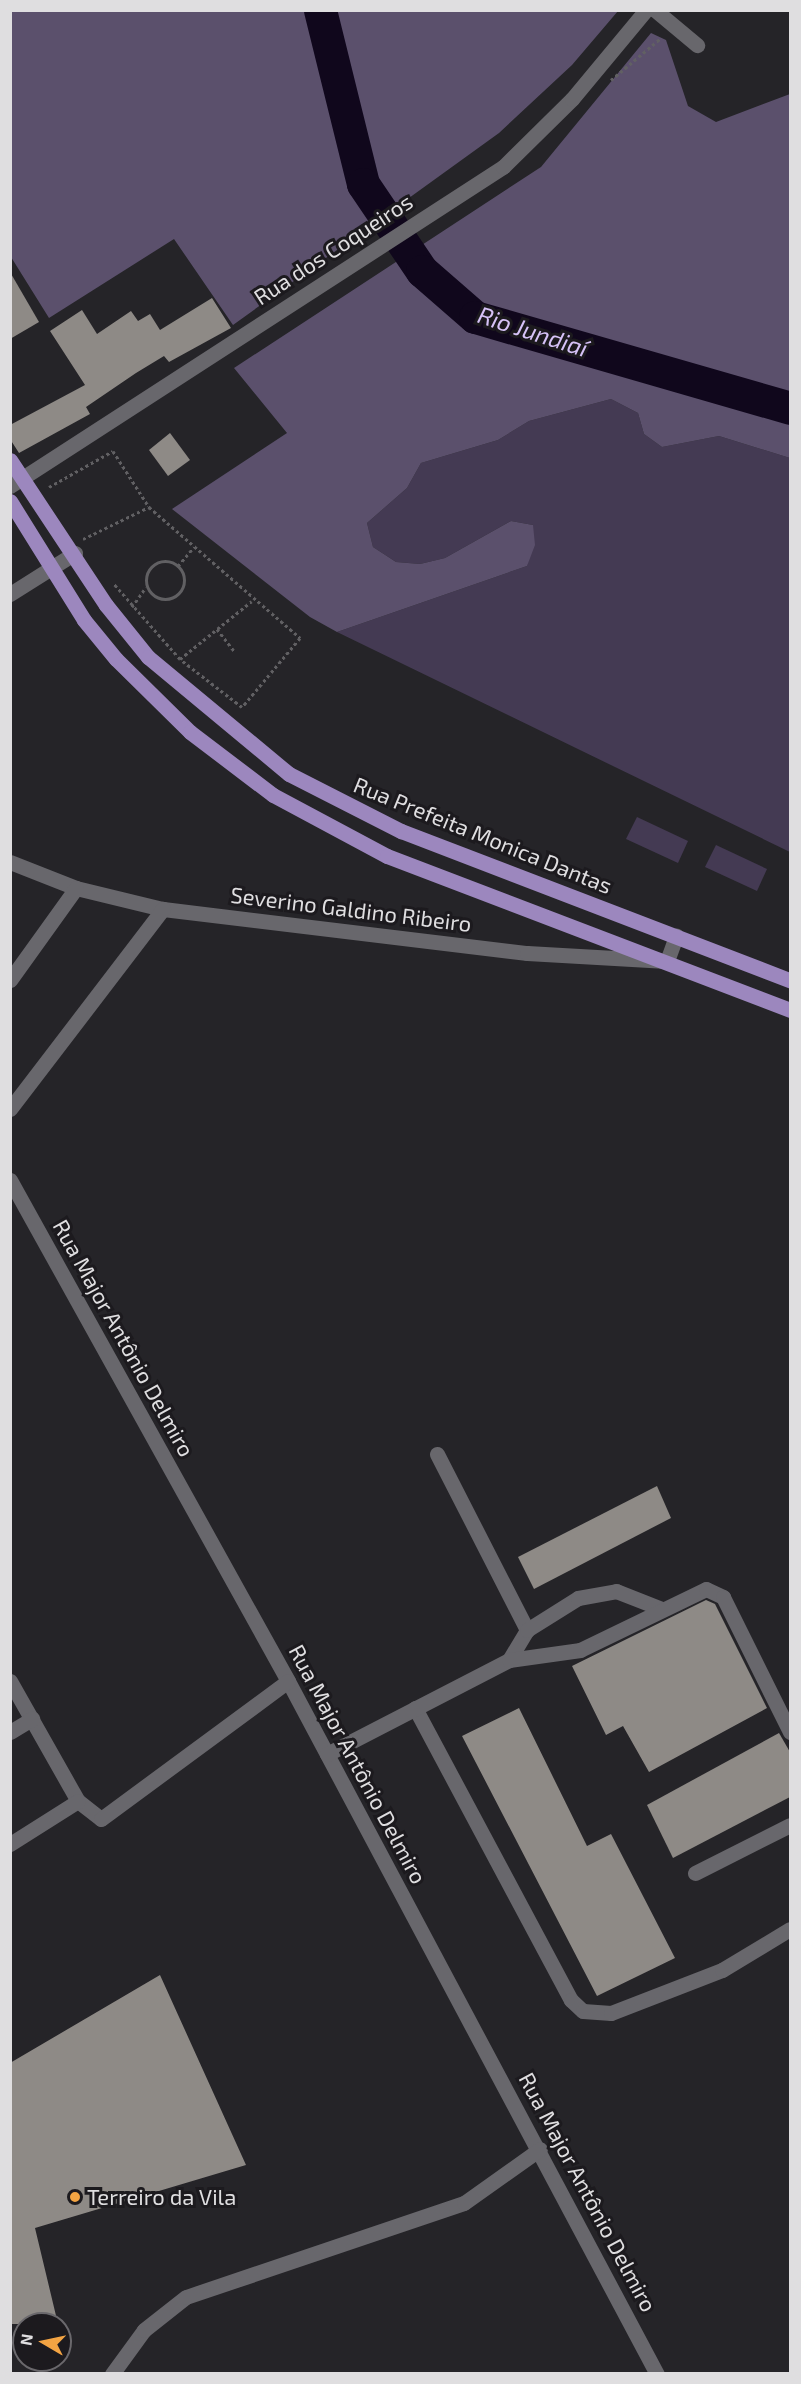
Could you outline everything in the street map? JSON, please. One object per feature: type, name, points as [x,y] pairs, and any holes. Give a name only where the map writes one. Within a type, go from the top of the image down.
[{"type":"main road","name":"Rua Prefeita Monica Dantas","points":[[10,460],[17,481],[81,547],[106,605],[148,657],[289,774],[401,831],[790,980]]},
{"type":"main road","points":[[10,501],[84,620],[155,699],[273,795],[387,856],[667,961],[790,1010]]},
{"type":"street","name":"Rua dos Coqueiros","points":[[17,481],[420,219],[491,176],[529,145],[646,10]]},
{"type":"street","points":[[655,10],[697,45]]},
{"type":"street","points":[[10,594],[81,547]]},
{"type":"street","name":"Severino Galdino Ribeiro","points":[[10,862],[76,888],[163,909],[527,953],[667,961]]},
{"type":"street","points":[[10,980],[76,888]]},
{"type":"street","points":[[10,1109],[163,909]]},
{"type":"street","points":[[667,961],[676,936]]},
{"type":"street","name":"Rua Major Antônio Delmiro","points":[[10,1180],[288,1681],[540,2149],[657,2373]]},
{"type":"street","points":[[437,1454],[527,1630]]},
{"type":"street","points":[[327,1754],[509,1660],[579,1650],[701,1589],[723,1597],[790,1732]]},
{"type":"street","points":[[509,1660],[527,1630],[559,1606],[596,1593],[633,1594],[662,1610]]},
{"type":"street","points":[[10,1681],[78,1801],[100,1819],[288,1681]]},
{"type":"street","points":[[415,1708],[571,2000],[583,2011],[611,2013],[722,1970],[790,1929]]},
{"type":"street","points":[[10,1731],[32,1719]]},
{"type":"street","points":[[10,1845],[78,1801]]},
{"type":"street","points":[[695,1873],[790,1825]]},
{"type":"street","points":[[112,2373],[144,2330],[186,2298],[464,2203],[540,2149]]},
{"type":"path","points":[[55,496],[49,487],[113,452],[149,507],[252,601],[300,638],[242,707],[180,659],[132,608],[112,581]]},
{"type":"path","points":[[76,531],[81,547],[149,507]]},
{"type":"path","points":[[178,566],[194,547]]},
{"type":"path","points":[[166,561],[178,566],[184,584],[173,598],[154,597],[147,587],[146,574],[154,564],[166,561]]},
{"type":"path","points":[[132,608],[147,587]]},
{"type":"path","points":[[180,659],[252,601]]},
{"type":"path","points":[[217,629],[234,651]]},
{"type":"shaded area","points":[[11,10],[618,11],[572,65],[499,133],[233,325],[174,239],[49,318],[11,257]]},
{"type":"shaded area","points":[[651,33],[666,40],[688,106],[716,122],[790,94],[790,458],[719,436],[662,447],[644,434],[638,413],[611,399],[529,421],[498,440],[421,463],[407,488],[367,523],[373,547],[396,562],[420,564],[445,558],[511,521],[533,525],[535,545],[527,566],[337,632],[310,617],[172,509],[287,433],[234,368],[541,167]]},
{"type":"shaded area","points":[[611,399],[638,413],[644,434],[662,447],[719,436],[790,458],[790,852],[337,632],[527,566],[533,525],[511,521],[445,558],[420,564],[396,562],[373,547],[367,523],[407,488],[421,463],[498,440],[529,421]]},
{"type":"shaded area","points":[[637,817],[688,841],[678,863],[626,839]]},
{"type":"shaded area","points":[[716,845],[767,869],[757,891],[705,867]]},
{"type":"building","points":[[10,272],[39,322],[10,339]]},
{"type":"building","points":[[212,298],[231,328],[169,362],[164,356],[86,407],[90,414],[19,453],[10,439],[10,425],[85,385],[50,331],[82,310],[97,334],[131,311],[138,321],[150,314],[160,330]]},
{"type":"building","points":[[170,433],[190,460],[168,476],[149,450]]},
{"type":"building","points":[[657,1486],[671,1518],[534,1589],[518,1557]]},
{"type":"building","points":[[706,1600],[715,1604],[767,1708],[649,1772],[623,1726],[606,1735],[572,1666]]},
{"type":"building","points":[[519,1708],[587,1846],[611,1834],[675,1958],[597,1996],[462,1736]]},
{"type":"building","points":[[779,1733],[790,1752],[790,1797],[673,1858],[647,1805]]},
{"type":"building","name":"Terreiro da Vila","points":[[160,1975],[246,2165],[35,2228],[55,2312],[12,2312],[12,2324],[10,2324],[10,2063]]},
{"type":"waterway","name":"Rio Jundiaí","points":[[320,10],[363,184],[422,271],[475,317],[790,408]]},
{"type":"place","name":"Terreiro da Vila","points":[[75,2197]]}]
